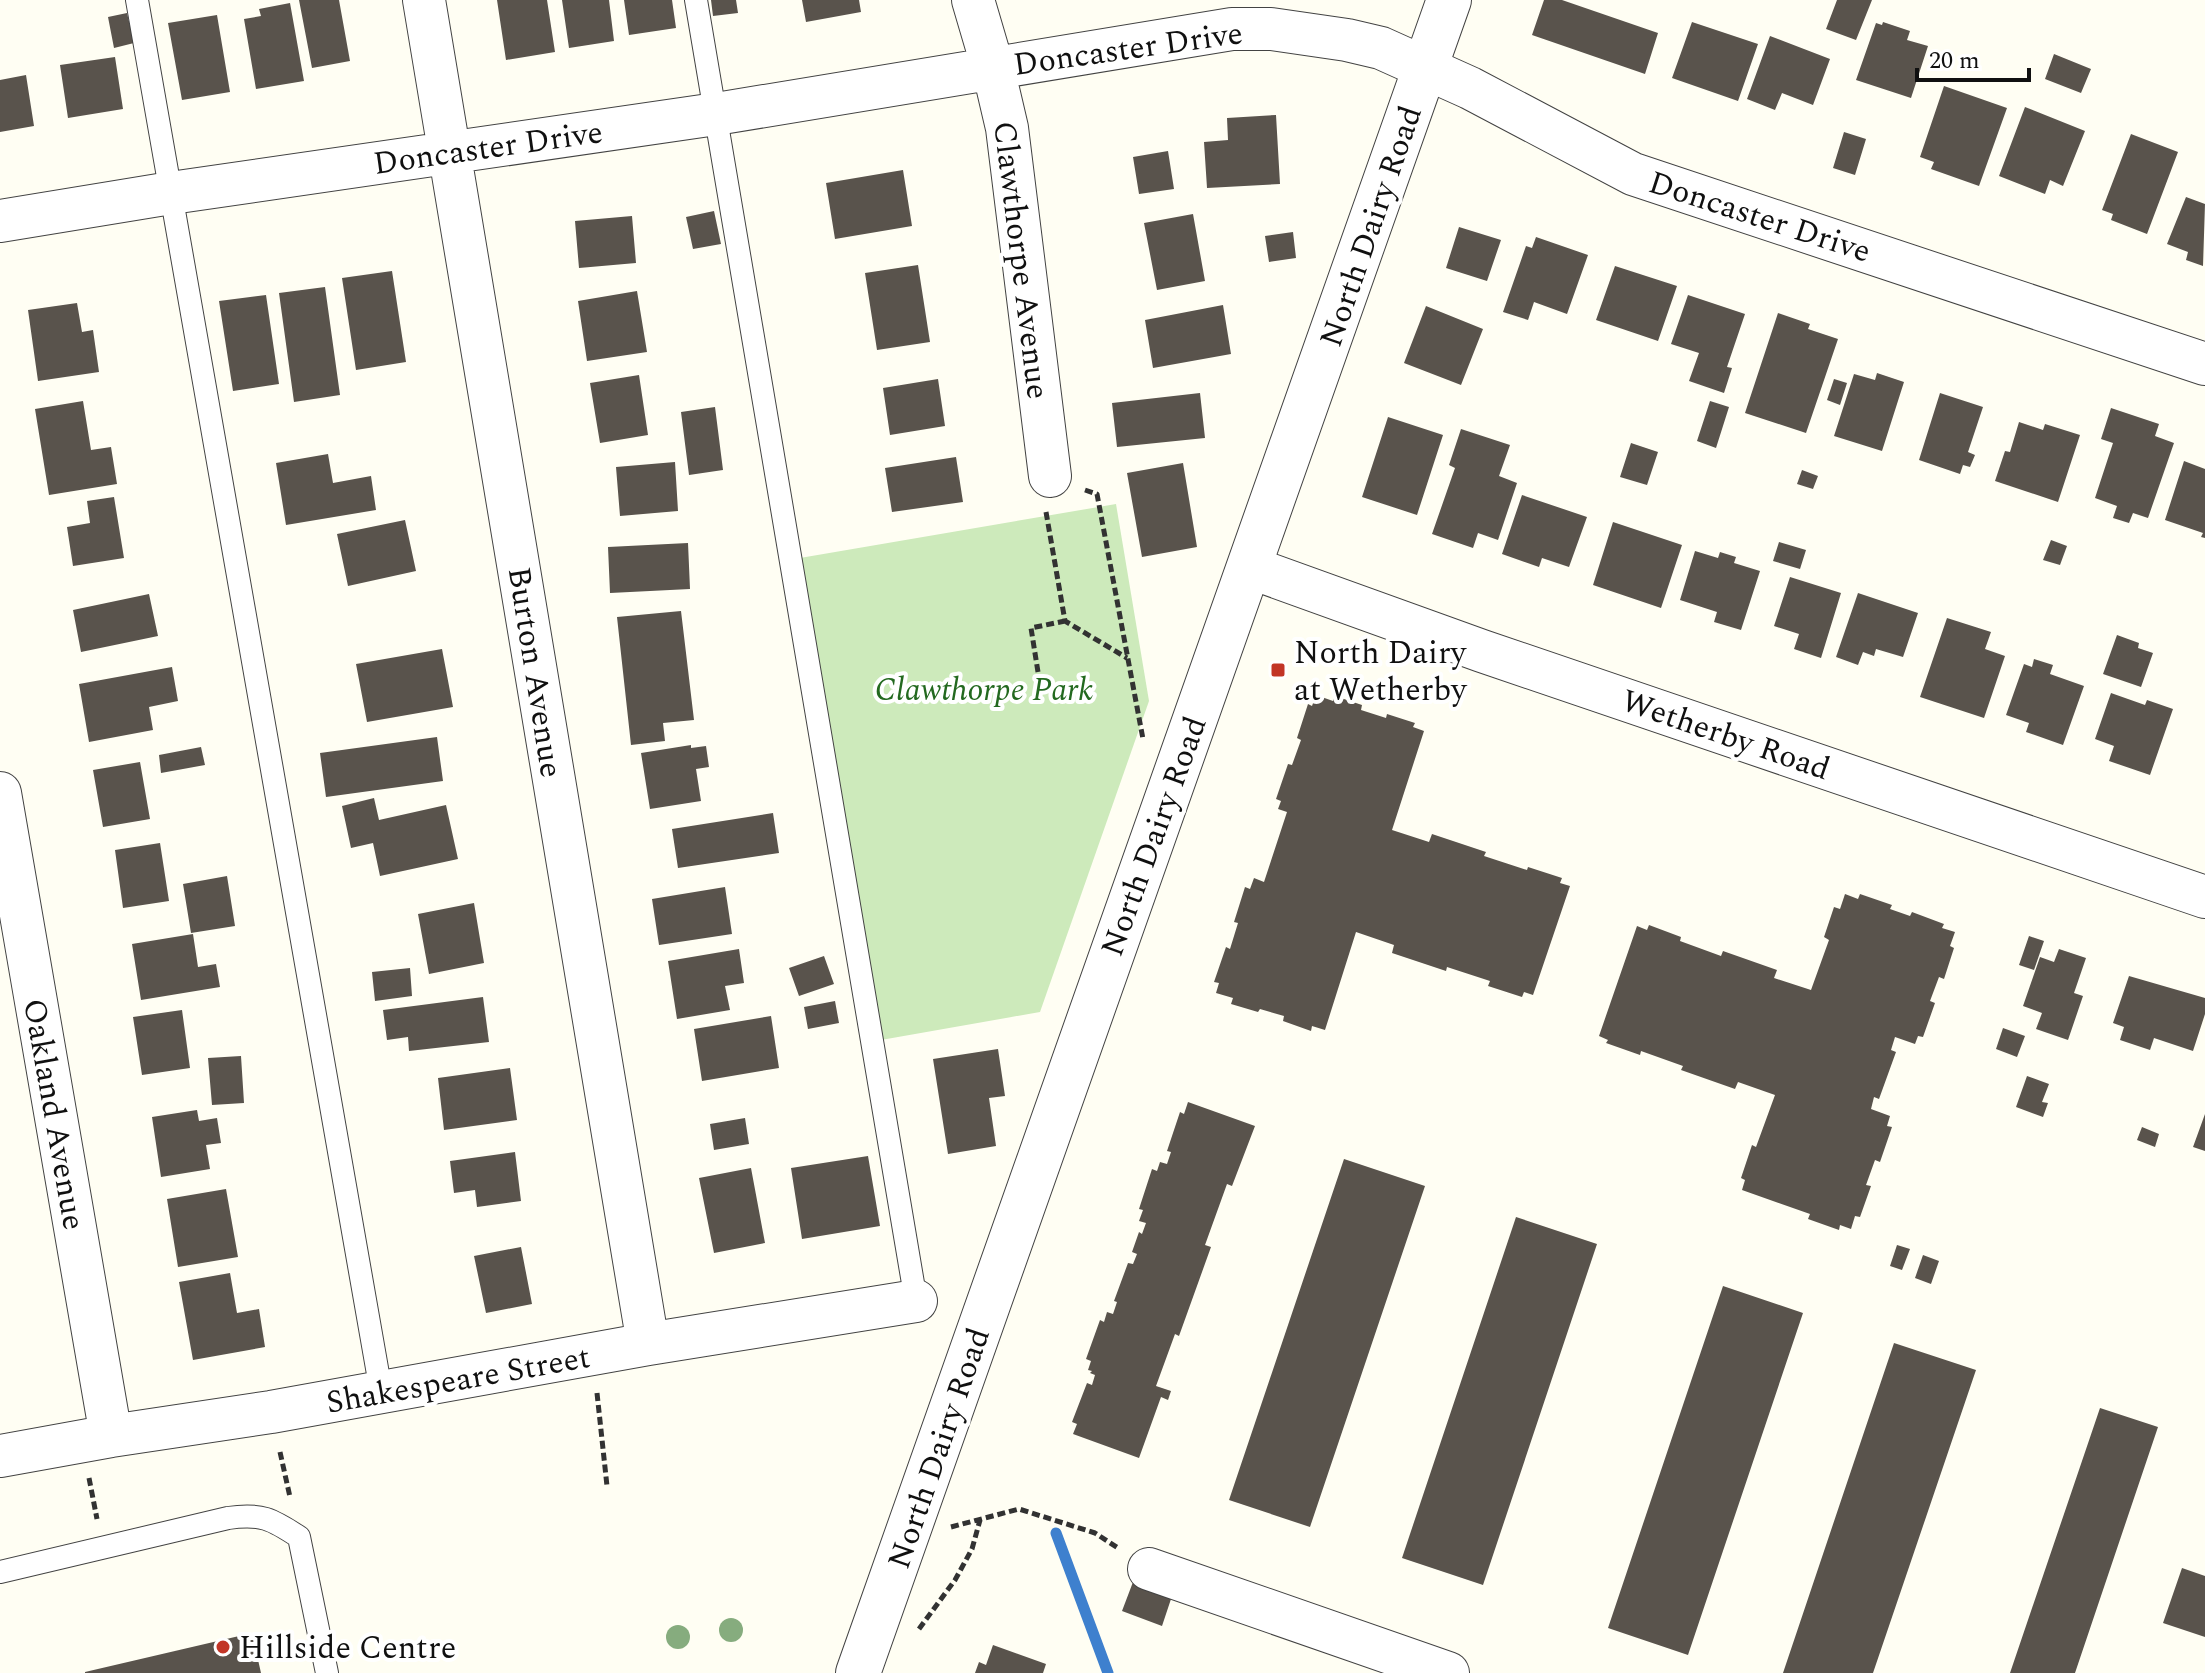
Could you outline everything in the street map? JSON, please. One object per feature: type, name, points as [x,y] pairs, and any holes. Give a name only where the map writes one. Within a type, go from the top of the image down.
[{"type":"street","name":"Burton Avenue","points":[[424,0],[648,1344]]},
{"type":"street","name":"Clawthorpe Avenue","points":[[973,0],[1007,128],[1050,476]]},
{"type":"street","name":"North Dairy Road","points":[[858,1673],[1449,0]]},
{"type":"street","name":"Doncaster Drive","points":[[0,221],[171,193],[716,114],[1232,29],[1271,29],[1381,48],[1426,66],[1633,174],[2205,364]]},
{"type":"street","name":"Wetherby Road","points":[[1249,567],[1512,661],[2205,897]]},
{"type":"street","name":"Oakland Avenue","points":[[0,793],[96,1439]]},
{"type":"street","name":"Shakespeare Street","points":[[0,1456],[916,1301]]},
{"type":"street","points":[[1149,1569],[1448,1673]]},
{"type":"lane","points":[[137,0],[381,1391]]},
{"type":"lane","points":[[696,0],[916,1301]]},
{"type":"lane","points":[[0,1572],[248,1515],[274,1520],[299,1537],[327,1673]]},
{"type":"path","points":[[1065,621],[1046,516],[1050,476],[1097,494],[1146,752]]},
{"type":"path","points":[[1038,672],[1031,628],[1065,621],[1127,658]]},
{"type":"path","points":[[596,1388],[607,1486]]},
{"type":"path","points":[[271,1412],[299,1537]]},
{"type":"path","points":[[96,1439],[104,1548]]},
{"type":"path","points":[[914,1514],[950,1528],[1019,1509],[1095,1533],[1149,1569]]},
{"type":"path","points":[[913,1639],[955,1580],[972,1549],[980,1519]]},
{"type":"green space","name":"Clawthorpe Park","points":[[1116,504],[1149,701],[1040,1012],[881,1040],[800,558]]},
{"type":"building","points":[[299,0],[339,0],[350,61],[312,68]]},
{"type":"building","points":[[497,0],[547,0],[555,52],[506,60]]},
{"type":"building","points":[[562,0],[609,0],[614,41],[569,48]]},
{"type":"building","points":[[624,0],[672,0],[676,28],[629,35]]},
{"type":"building","points":[[711,0],[736,0],[738,13],[713,16]]},
{"type":"building","points":[[802,0],[859,0],[861,12],[806,22]]},
{"type":"building","points":[[1544,0],[1562,0],[1658,33],[1645,74],[1532,35]]},
{"type":"building","points":[[1837,0],[1872,0],[1856,40],[1826,29]]},
{"type":"building","points":[[290,3],[304,81],[256,89],[244,19],[261,16],[259,9]]},
{"type":"building","points":[[127,13],[134,43],[114,48],[108,17]]},
{"type":"building","points":[[217,15],[230,92],[182,100],[168,23]]},
{"type":"building","points":[[1692,22],[1758,44],[1738,101],[1672,78]]},
{"type":"building","points":[[1883,22],[1910,31],[1907,40],[1928,46],[1911,98],[1856,80],[1876,23],[1882,25]]},
{"type":"building","points":[[1770,36],[1830,59],[1813,105],[1782,93],[1775,110],[1747,99]]},
{"type":"building","points":[[2054,54],[2091,69],[2081,93],[2045,79]]},
{"type":"building","points":[[115,57],[123,109],[68,118],[60,65]]},
{"type":"building","points":[[26,75],[34,126],[0,132],[0,80]]},
{"type":"building","points":[[1944,86],[2007,108],[1979,186],[1931,169],[1934,162],[1920,157]]},
{"type":"building","points":[[2025,107],[2085,131],[2063,186],[2050,180],[2045,194],[1999,176]]},
{"type":"building","points":[[1276,115],[1280,184],[1207,188],[1204,142],[1228,140],[1227,118]]},
{"type":"building","points":[[1844,132],[1866,139],[1855,175],[1833,168]]},
{"type":"building","points":[[2131,134],[2178,152],[2147,234],[2111,220],[2113,214],[2102,210]]},
{"type":"building","points":[[1168,151],[1174,189],[1139,194],[1133,157]]},
{"type":"building","points":[[903,170],[912,226],[835,239],[826,183]]},
{"type":"building","points":[[2186,197],[2205,204],[2203,266],[2186,260],[2188,252],[2167,244]]},
{"type":"building","points":[[714,211],[721,244],[693,249],[686,217]]},
{"type":"building","points":[[1193,214],[1205,281],[1157,290],[1144,223]]},
{"type":"building","points":[[632,216],[636,263],[579,268],[575,221]]},
{"type":"building","points":[[1459,227],[1501,240],[1487,281],[1446,268]]},
{"type":"building","points":[[1293,232],[1296,258],[1269,262],[1265,236]]},
{"type":"building","points":[[1536,237],[1588,255],[1567,314],[1534,302],[1528,320],[1503,312],[1526,246],[1532,248]]},
{"type":"building","points":[[918,265],[930,342],[877,350],[865,273]]},
{"type":"building","points":[[1615,266],[1677,286],[1658,341],[1596,320]]},
{"type":"building","points":[[392,271],[406,362],[356,370],[342,278]]},
{"type":"building","points":[[325,287],[340,395],[294,402],[279,293]]},
{"type":"building","points":[[637,291],[647,352],[587,361],[578,301]]},
{"type":"building","points":[[266,295],[279,384],[233,391],[219,301]]},
{"type":"building","points":[[1688,295],[1745,314],[1727,367],[1732,368],[1724,393],[1689,381],[1699,353],[1671,344]]},
{"type":"building","points":[[77,303],[82,332],[93,330],[99,372],[38,381],[28,310]]},
{"type":"building","points":[[1223,305],[1231,354],[1153,368],[1145,320]]},
{"type":"building","points":[[1426,306],[1483,329],[1461,385],[1404,363]]},
{"type":"building","points":[[1778,313],[1810,324],[1808,329],[1838,339],[1806,433],[1745,413]]},
{"type":"building","points":[[1877,373],[1904,382],[1882,451],[1834,436],[1854,374],[1875,380]]},
{"type":"building","points":[[639,375],[648,435],[600,443],[590,383]]},
{"type":"building","points":[[938,379],[945,426],[890,435],[883,388]]},
{"type":"building","points":[[1834,379],[1847,383],[1840,405],[1827,400]]},
{"type":"building","points":[[1200,393],[1205,438],[1117,447],[1112,403]]},
{"type":"building","points":[[1940,393],[1983,407],[1968,452],[1975,455],[1970,467],[1963,465],[1960,474],[1919,460]]},
{"type":"building","points":[[83,401],[91,450],[111,447],[117,484],[49,495],[35,409]]},
{"type":"building","points":[[1710,401],[1729,407],[1716,448],[1697,441]]},
{"type":"building","points":[[715,407],[723,470],[689,475],[681,412]]},
{"type":"building","points":[[2111,408],[2159,424],[2155,436],[2174,443],[2148,518],[2133,513],[2129,523],[2113,518],[2117,506],[2095,498],[2113,443],[2101,439]]},
{"type":"building","points":[[1388,417],[1443,435],[1417,515],[1362,497]]},
{"type":"building","points":[[2019,422],[2043,430],[2045,424],[2080,435],[2058,502],[1995,481],[2005,451],[2010,452]]},
{"type":"building","points":[[1461,429],[1510,445],[1499,476],[1517,483],[1498,540],[1478,533],[1473,548],[1432,534],[1455,468],[1449,465]]},
{"type":"building","points":[[1631,443],[1658,452],[1647,485],[1620,477]]},
{"type":"building","points":[[328,454],[333,483],[371,476],[376,510],[286,525],[276,463]]},
{"type":"building","points":[[956,457],[963,502],[892,512],[885,468]]},
{"type":"building","points":[[2184,461],[2205,469],[2205,538],[2201,537],[2203,533],[2165,520]]},
{"type":"building","points":[[675,462],[678,511],[620,516],[616,467]]},
{"type":"building","points":[[1183,463],[1197,547],[1142,557],[1127,473]]},
{"type":"building","points":[[1802,470],[1818,476],[1813,489],[1797,484]]},
{"type":"building","points":[[1522,495],[1587,517],[1569,567],[1542,558],[1539,567],[1502,554]]},
{"type":"building","points":[[114,497],[124,558],[73,566],[67,527],[90,523],[87,501]]},
{"type":"building","points":[[405,520],[416,571],[348,586],[337,534]]},
{"type":"building","points":[[1613,522],[1682,545],[1661,608],[1593,585]]},
{"type":"building","points":[[2051,540],[2067,546],[2060,565],[2043,560]]},
{"type":"building","points":[[1779,542],[1806,550],[1800,569],[1773,561]]},
{"type":"building","points":[[688,543],[690,589],[610,593],[608,547]]},
{"type":"building","points":[[1695,551],[1718,558],[1720,552],[1736,557],[1734,563],[1760,571],[1741,630],[1714,622],[1717,612],[1680,600]]},
{"type":"building","points":[[1790,577],[1841,593],[1821,658],[1794,649],[1799,634],[1774,626]]},
{"type":"building","points":[[1858,593],[1918,613],[1903,657],[1876,649],[1874,656],[1863,652],[1858,665],[1836,657]]},
{"type":"building","points":[[149,594],[158,636],[81,652],[73,610]]},
{"type":"building","points":[[681,611],[694,720],[663,723],[665,741],[631,745],[617,617]]},
{"type":"building","points":[[1947,618],[1991,632],[1985,649],[2005,656],[1984,718],[1920,697]]},
{"type":"building","points":[[2117,635],[2139,643],[2138,648],[2153,653],[2141,687],[2103,674]]},
{"type":"building","points":[[442,649],[453,707],[367,722],[356,664]]},
{"type":"building","points":[[2034,659],[2053,665],[2050,674],[2084,686],[2063,745],[2026,732],[2029,723],[2006,715],[2024,664],[2032,667]]},
{"type":"building","points":[[172,667],[178,701],[149,707],[153,730],[89,742],[79,684]]},
{"type":"building","points":[[2111,693],[2145,705],[2147,700],[2173,709],[2150,775],[2109,761],[2114,746],[2095,739]]},
{"type":"building","points":[[1316,695],[1333,701],[1335,696],[1362,705],[1361,710],[1415,723],[1413,727],[1424,731],[1392,830],[1429,842],[1432,834],[1486,852],[1484,856],[1562,878],[1560,883],[1570,886],[1533,995],[1524,992],[1522,997],[1488,986],[1490,981],[1447,967],[1446,971],[1392,953],[1394,945],[1356,932],[1325,1030],[1312,1026],[1311,1031],[1283,1021],[1284,1016],[1231,1004],[1233,998],[1216,993],[1219,983],[1214,982],[1226,947],[1230,949],[1238,923],[1234,922],[1245,887],[1250,889],[1254,878],[1264,882],[1287,812],[1278,809],[1281,801],[1276,799],[1288,764],[1292,765],[1301,740],[1297,738],[1308,704],[1312,706]]},
{"type":"building","points":[[437,737],[443,781],[326,797],[320,753]]},
{"type":"building","points":[[691,745],[691,748],[706,746],[709,767],[696,769],[701,801],[650,809],[641,753]]},
{"type":"building","points":[[201,747],[205,765],[161,773],[159,755]]},
{"type":"building","points":[[140,762],[150,819],[103,827],[93,770]]},
{"type":"building","points":[[374,798],[379,820],[446,805],[458,859],[380,876],[373,843],[351,848],[342,806]]},
{"type":"building","points":[[773,813],[779,853],[678,868],[672,829]]},
{"type":"building","points":[[160,843],[169,901],[123,908],[115,850]]},
{"type":"building","points":[[227,876],[235,926],[191,933],[183,884]]},
{"type":"building","points":[[725,887],[732,934],[659,945],[652,899]]},
{"type":"building","points":[[1845,894],[1858,899],[1860,894],[1892,905],[1890,909],[1910,916],[1912,912],[1944,924],[1942,928],[1955,932],[1950,946],[1954,948],[1944,979],[1939,977],[1930,1001],[1935,1003],[1923,1037],[1918,1036],[1915,1044],[1895,1037],[1891,1050],[1896,1052],[1879,1099],[1874,1097],[1871,1109],[1890,1116],[1887,1126],[1892,1127],[1880,1162],[1875,1160],[1866,1185],[1871,1186],[1860,1217],[1855,1216],[1851,1229],[1840,1225],[1839,1230],[1808,1219],[1810,1214],[1742,1190],[1745,1180],[1741,1178],[1752,1145],[1756,1147],[1775,1095],[1738,1082],[1735,1089],[1681,1070],[1683,1066],[1641,1051],[1640,1055],[1606,1043],[1608,1040],[1599,1036],[1637,926],[1647,930],[1649,925],[1681,937],[1680,941],[1721,956],[1723,951],[1777,970],[1774,978],[1811,990],[1829,940],[1824,937],[1834,907],[1840,909]]},
{"type":"building","points":[[474,903],[484,963],[429,974],[418,914]]},
{"type":"building","points":[[193,934],[198,967],[216,964],[220,987],[141,1000],[132,944]]},
{"type":"building","points":[[2029,936],[2044,941],[2034,970],[2019,965]]},
{"type":"building","points":[[739,949],[744,983],[725,986],[730,1010],[677,1019],[668,961]]},
{"type":"building","points":[[2059,949],[2086,958],[2074,993],[2083,996],[2068,1040],[2036,1029],[2042,1013],[2023,1006],[2040,957],[2054,962]]},
{"type":"building","points":[[824,956],[834,984],[799,996],[789,968]]},
{"type":"building","points":[[410,968],[412,996],[375,1001],[372,972]]},
{"type":"building","points":[[2129,976],[2205,998],[2205,1014],[2193,1051],[2154,1038],[2150,1050],[2120,1040],[2124,1027],[2113,1023]]},
{"type":"building","points":[[483,997],[489,1042],[409,1051],[408,1037],[387,1040],[383,1010]]},
{"type":"building","points":[[835,1001],[839,1023],[808,1029],[804,1007]]},
{"type":"building","points":[[182,1010],[190,1068],[142,1075],[133,1017]]},
{"type":"building","points":[[771,1016],[779,1068],[702,1081],[694,1029]]},
{"type":"building","points":[[2003,1028],[2025,1036],[2017,1057],[1996,1049]]},
{"type":"building","points":[[998,1049],[1005,1096],[989,1098],[996,1146],[948,1154],[933,1059]]},
{"type":"building","points":[[241,1056],[244,1103],[212,1105],[208,1058]]},
{"type":"building","points":[[510,1068],[517,1120],[444,1130],[438,1078]]},
{"type":"building","points":[[2027,1076],[2049,1084],[2042,1102],[2048,1103],[2043,1117],[2016,1107]]},
{"type":"building","points":[[1188,1102],[1255,1126],[1232,1186],[1227,1184],[1205,1245],[1211,1247],[1179,1336],[1175,1334],[1156,1386],[1171,1391],[1168,1400],[1161,1397],[1139,1458],[1073,1434],[1077,1424],[1072,1422],[1087,1383],[1092,1385],[1095,1375],[1088,1370],[1091,1361],[1086,1359],[1100,1320],[1104,1322],[1107,1312],[1113,1314],[1117,1302],[1114,1301],[1128,1263],[1133,1264],[1137,1254],[1132,1252],[1146,1223],[1139,1221],[1143,1210],[1139,1209],[1152,1169],[1157,1171],[1160,1162],[1167,1164],[1171,1152],[1167,1151],[1180,1112],[1184,1114]]},
{"type":"building","points":[[197,1110],[199,1121],[217,1118],[221,1143],[206,1145],[210,1169],[161,1177],[152,1117]]},
{"type":"building","points":[[2205,1114],[2205,1151],[2193,1147]]},
{"type":"building","points":[[745,1118],[749,1144],[714,1150],[710,1124]]},
{"type":"building","points":[[2142,1127],[2159,1134],[2155,1147],[2137,1140]]},
{"type":"building","points":[[515,1152],[521,1201],[477,1207],[475,1190],[454,1193],[450,1161]]},
{"type":"building","points":[[868,1156],[880,1226],[802,1239],[791,1168]]},
{"type":"building","points":[[1344,1159],[1425,1186],[1310,1527],[1229,1500]]},
{"type":"building","points":[[751,1168],[765,1243],[714,1253],[699,1178]]},
{"type":"building","points":[[226,1189],[238,1257],[178,1267],[167,1199]]},
{"type":"building","points":[[1516,1217],[1597,1244],[1483,1585],[1402,1558]]},
{"type":"building","points":[[1897,1245],[1910,1249],[1902,1270],[1890,1266]]},
{"type":"building","points":[[521,1247],[532,1304],[486,1313],[474,1256]]},
{"type":"building","points":[[1923,1255],[1939,1261],[1931,1284],[1915,1278]]},
{"type":"building","points":[[230,1273],[237,1313],[259,1309],[265,1347],[193,1360],[179,1282]]},
{"type":"building","points":[[1723,1286],[1803,1313],[1688,1655],[1608,1628]]},
{"type":"building","points":[[1894,1343],[1976,1370],[1873,1673],[1783,1673]]},
{"type":"building","points":[[2100,1408],[2158,1427],[2075,1673],[2010,1673]]},
{"type":"building","points":[[2182,1568],[2205,1576],[2205,1637],[2163,1623]]},
{"type":"building","points":[[1133,1582],[1172,1596],[1162,1626],[1122,1611]]},
{"type":"building","name":"Hillside Centre","points":[[252,1633],[261,1673],[85,1673],[85,1672]]},
{"type":"building","points":[[993,1645],[1046,1664],[1043,1673],[975,1673],[979,1662],[986,1665]]},
{"type":"waterway","points":[[1056,1533],[1108,1673]]},
{"type":"place","name":"North Dairy at Wetherby","points":[[1278,670]]},
{"type":"place","name":"Hillside Centre","points":[[223,1647]]}]
